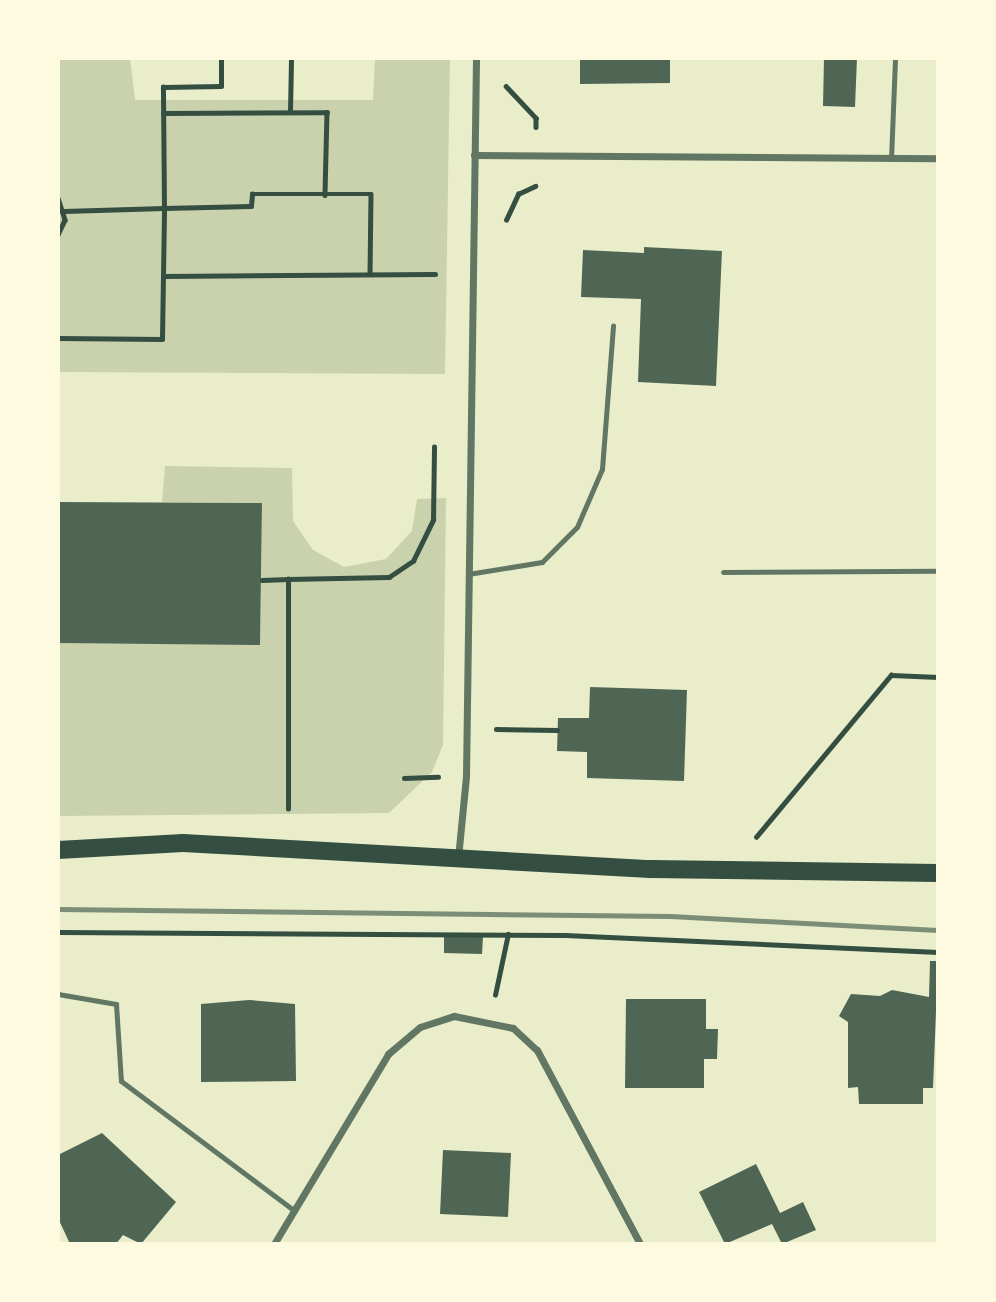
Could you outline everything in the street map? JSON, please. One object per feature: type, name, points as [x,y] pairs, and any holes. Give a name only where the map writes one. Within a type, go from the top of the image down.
[{"type":"main road","points":[[58,850],[183,843],[650,869],[938,873]]},
{"type":"street","points":[[458,858],[466,776],[476,58]]},
{"type":"street","points":[[474,155],[938,158]]},
{"type":"street","points":[[274,1244],[388,1054],[420,1027],[454,1016],[490,1020],[513,1028],[537,1050],[640,1244]]},
{"type":"lane","points":[[891,159],[895,58]]},
{"type":"lane","points":[[468,574],[542,562],[577,527],[602,469],[613,325]]},
{"type":"lane","points":[[723,572],[938,572]]},
{"type":"lane","points":[[58,994],[116,1004],[121,1081],[295,1211]]},
{"type":"path","points":[[58,338],[162,340],[163,88],[221,86],[221,58]]},
{"type":"path","points":[[290,112],[291,58]]},
{"type":"path","points":[[502,77],[512,99],[536,118],[537,185]]},
{"type":"path","points":[[163,113],[327,111],[325,194]]},
{"type":"path","points":[[64,211],[251,205],[252,194],[371,194],[370,274]]},
{"type":"path","points":[[58,198],[64,211],[58,235]]},
{"type":"path","points":[[163,276],[435,274]]},
{"type":"path","points":[[262,580],[389,577],[413,561],[433,520],[434,447]]},
{"type":"path","points":[[288,579],[288,809]]},
{"type":"path","points":[[756,838],[891,675],[938,677]]},
{"type":"path","points":[[496,729],[557,730]]},
{"type":"path","points":[[58,932],[508,934],[938,952]]},
{"type":"path","points":[[490,1020],[508,934]]},
{"type":"green space","points":[[58,58],[130,58],[135,100],[373,100],[375,58],[450,58],[445,374],[58,372]]},
{"type":"green space","points":[[165,466],[292,468],[293,521],[313,550],[344,567],[386,559],[412,531],[417,499],[446,498],[443,745],[432,772],[389,813],[58,816],[58,643],[260,644],[262,503],[162,502]]},
{"type":"building","points":[[580,58],[670,58],[670,83],[580,84]]},
{"type":"building","points":[[824,58],[857,58],[855,107],[823,106]]},
{"type":"building","points":[[644,247],[722,251],[716,386],[638,382],[641,299],[581,297],[583,250],[644,253]]},
{"type":"building","points":[[58,502],[262,503],[260,645],[58,643]]},
{"type":"building","points":[[590,687],[687,690],[684,781],[587,778],[587,752],[557,751],[558,718],[589,718]]},
{"type":"building","points":[[444,936],[483,937],[482,954],[444,953]]},
{"type":"building","points":[[930,961],[938,961],[933,1088],[923,1088],[923,1104],[859,1104],[858,1087],[848,1088],[848,1022],[839,1016],[851,994],[880,996],[892,990],[929,997]]},
{"type":"building","points":[[626,999],[706,999],[706,1029],[718,1029],[717,1059],[704,1059],[704,1088],[625,1088]]},
{"type":"building","points":[[249,1000],[295,1004],[296,1081],[201,1082],[201,1004]]},
{"type":"building","points":[[102,1133],[176,1202],[141,1244],[123,1235],[116,1244],[70,1244],[58,1218],[58,1155]]},
{"type":"building","points":[[443,1150],[511,1153],[508,1217],[440,1214]]},
{"type":"building","points":[[756,1164],[780,1213],[803,1202],[816,1230],[782,1244],[772,1224],[725,1244],[699,1192]]},
{"type":"railway","points":[[58,909],[670,916],[938,930]]}]
